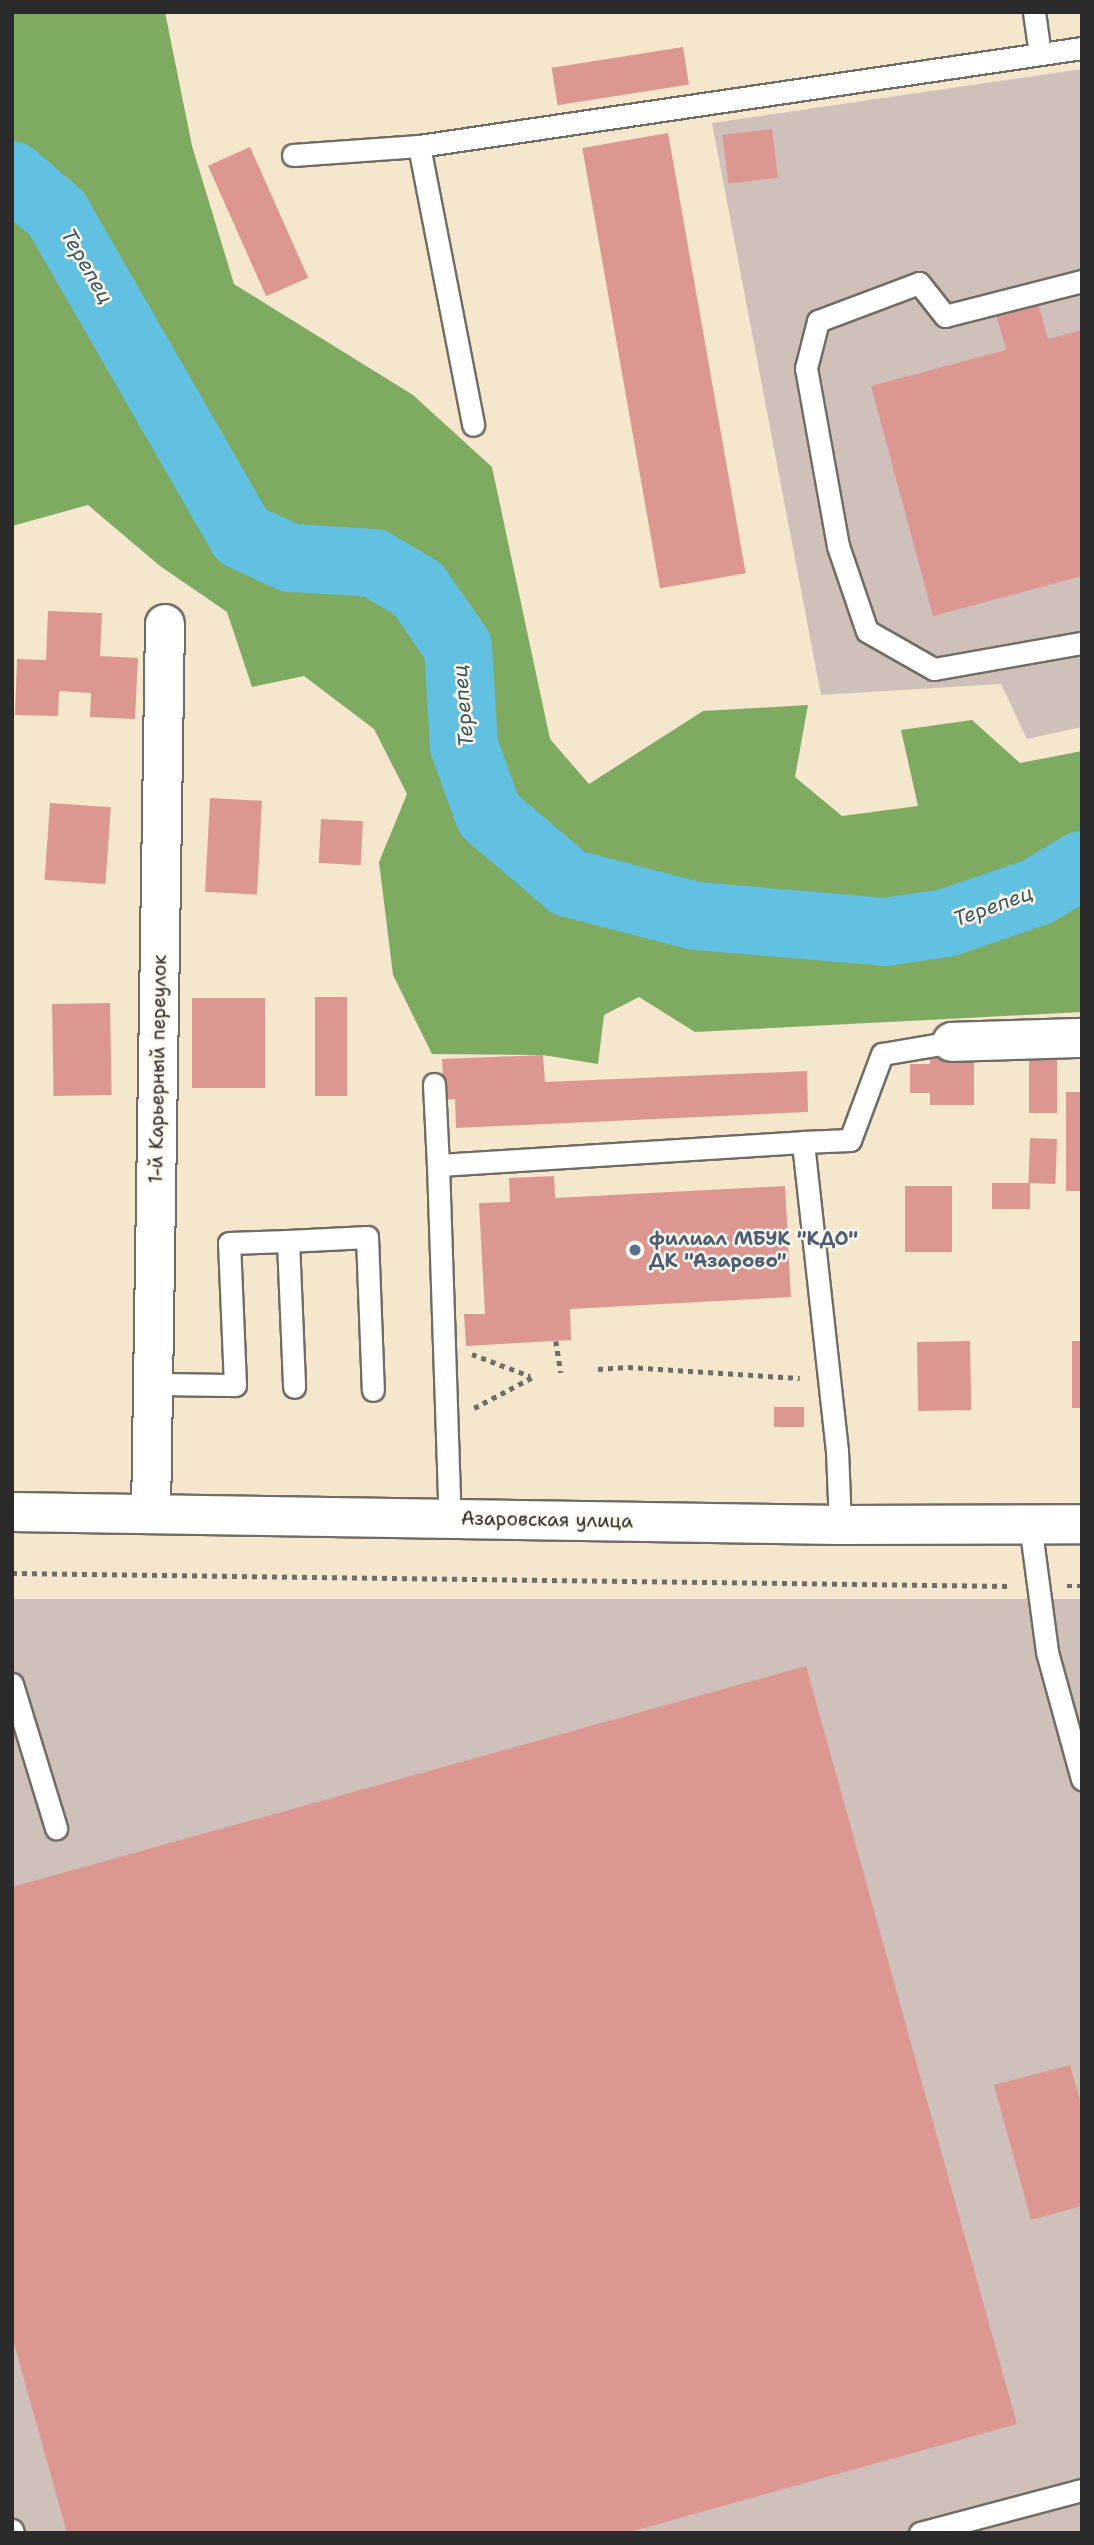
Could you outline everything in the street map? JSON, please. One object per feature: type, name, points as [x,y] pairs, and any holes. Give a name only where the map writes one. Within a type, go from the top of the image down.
[{"type":"street","name":"1-й Карьерный переулок","points":[[151,1514],[165,624]]},
{"type":"street","points":[[952,1042],[1082,1038]]},
{"type":"street","name":"Азаровская улица","points":[[12,1512],[840,1525],[1082,1524]]},
{"type":"lane","points":[[1034,12],[1040,54]]},
{"type":"lane","points":[[293,155],[419,146],[1082,48]]},
{"type":"lane","points":[[419,146],[473,425]]},
{"type":"lane","points":[[1082,281],[945,316],[919,283],[818,321],[806,368],[838,545],[867,631],[934,669],[1082,643]]},
{"type":"lane","points":[[438,1165],[850,1140],[882,1054],[952,1042]]},
{"type":"lane","points":[[434,1084],[450,1519]]},
{"type":"lane","points":[[803,1142],[829,1380],[840,1525]]},
{"type":"lane","points":[[153,1384],[235,1385],[229,1242],[368,1237],[373,1390]]},
{"type":"lane","points":[[288,1241],[294,1387]]},
{"type":"lane","points":[[1030,1524],[1047,1652],[1082,1779]]},
{"type":"lane","points":[[12,1684],[56,1828]]},
{"type":"lane","points":[[920,2533],[1082,2490]]},
{"type":"path","points":[[444,1341],[533,1376],[447,1423]]},
{"type":"path","points":[[556,1341],[561,1373]]},
{"type":"path","points":[[598,1369],[628,1367],[829,1380]]},
{"type":"path","points":[[12,1573],[1038,1586]]},
{"type":"shaded area","points":[[1082,69],[1082,727],[1027,739],[1001,684],[821,695],[712,123]]},
{"type":"shaded area","points":[[12,1599],[1082,1599],[1082,2533],[12,2533]]},
{"type":"green space","points":[[12,12],[165,12],[192,146],[234,284],[413,395],[492,467],[550,739],[589,784],[703,711],[808,705],[795,777],[842,816],[918,806],[901,730],[972,720],[1020,763],[1082,751],[1082,1012],[695,1032],[639,997],[604,1015],[598,1064],[543,1055],[432,1054],[393,975],[379,862],[407,794],[374,729],[304,676],[252,687],[227,612],[160,566],[88,505],[12,526]]},
{"type":"building","points":[[683,47],[689,85],[558,105],[552,68]]},
{"type":"building","points":[[772,129],[778,178],[728,184],[722,135]]},
{"type":"building","points":[[668,133],[746,573],[660,588],[582,148]]},
{"type":"building","points":[[250,147],[308,278],[266,296],[208,166]]},
{"type":"building","points":[[1038,303],[1048,339],[1082,330],[1082,576],[933,616],[871,386],[1006,350],[996,314]]},
{"type":"building","points":[[48,611],[102,613],[100,656],[138,658],[135,719],[90,717],[91,693],[59,691],[58,716],[15,715],[17,659],[46,660]]},
{"type":"building","points":[[210,798],[262,801],[257,895],[205,892]]},
{"type":"building","points":[[50,803],[111,807],[105,884],[45,880]]},
{"type":"building","points":[[321,819],[363,821],[361,865],[319,863]]},
{"type":"building","points":[[315,997],[347,997],[347,1096],[315,1096]]},
{"type":"building","points":[[192,998],[265,998],[265,1088],[192,1088]]},
{"type":"building","points":[[110,1003],[112,1095],[54,1096],[52,1004]]},
{"type":"building","points":[[1029,1054],[1057,1054],[1057,1113],[1029,1113]]},
{"type":"building","points":[[543,1055],[545,1082],[807,1071],[808,1112],[456,1128],[455,1099],[444,1100],[442,1059]]},
{"type":"building","points":[[930,1057],[974,1057],[974,1105],[930,1105],[930,1093],[910,1093],[910,1064],[930,1064]]},
{"type":"building","points":[[1066,1092],[1082,1092],[1082,1191],[1066,1191]]},
{"type":"building","points":[[1030,1138],[1057,1139],[1055,1184],[1028,1183]]},
{"type":"building","name":"филиал МБУК \"КДО\" ДК \"Азарово\"","points":[[554,1176],[555,1198],[785,1186],[791,1297],[570,1309],[571,1340],[466,1346],[464,1314],[485,1314],[479,1203],[510,1202],[509,1178]]},
{"type":"building","points":[[992,1183],[1030,1183],[1030,1209],[992,1209]]},
{"type":"building","points":[[905,1186],[952,1186],[952,1252],[905,1252]]},
{"type":"building","points":[[970,1341],[971,1410],[918,1411],[917,1342]]},
{"type":"building","points":[[1072,1341],[1082,1341],[1082,1408],[1072,1408]]},
{"type":"building","points":[[774,1407],[804,1407],[804,1427],[774,1427]]},
{"type":"building","points":[[806,1666],[1017,2424],[626,2533],[67,2533],[12,2336],[12,1887]]},
{"type":"building","points":[[1070,2065],[1082,2108],[1082,2206],[1031,2220],[994,2085]]},
{"type":"waterway","name":"Терепец","points":[[12,175],[57,214],[242,536],[291,558],[374,563],[418,589],[458,647],[464,746],[489,815],[569,883],[696,916],[885,932],[946,923],[1037,892],[1082,865]]},
{"type":"place","name":"филиал МБУК \"КДО\" ДК \"Азарово\"","points":[[635,1250]]}]
